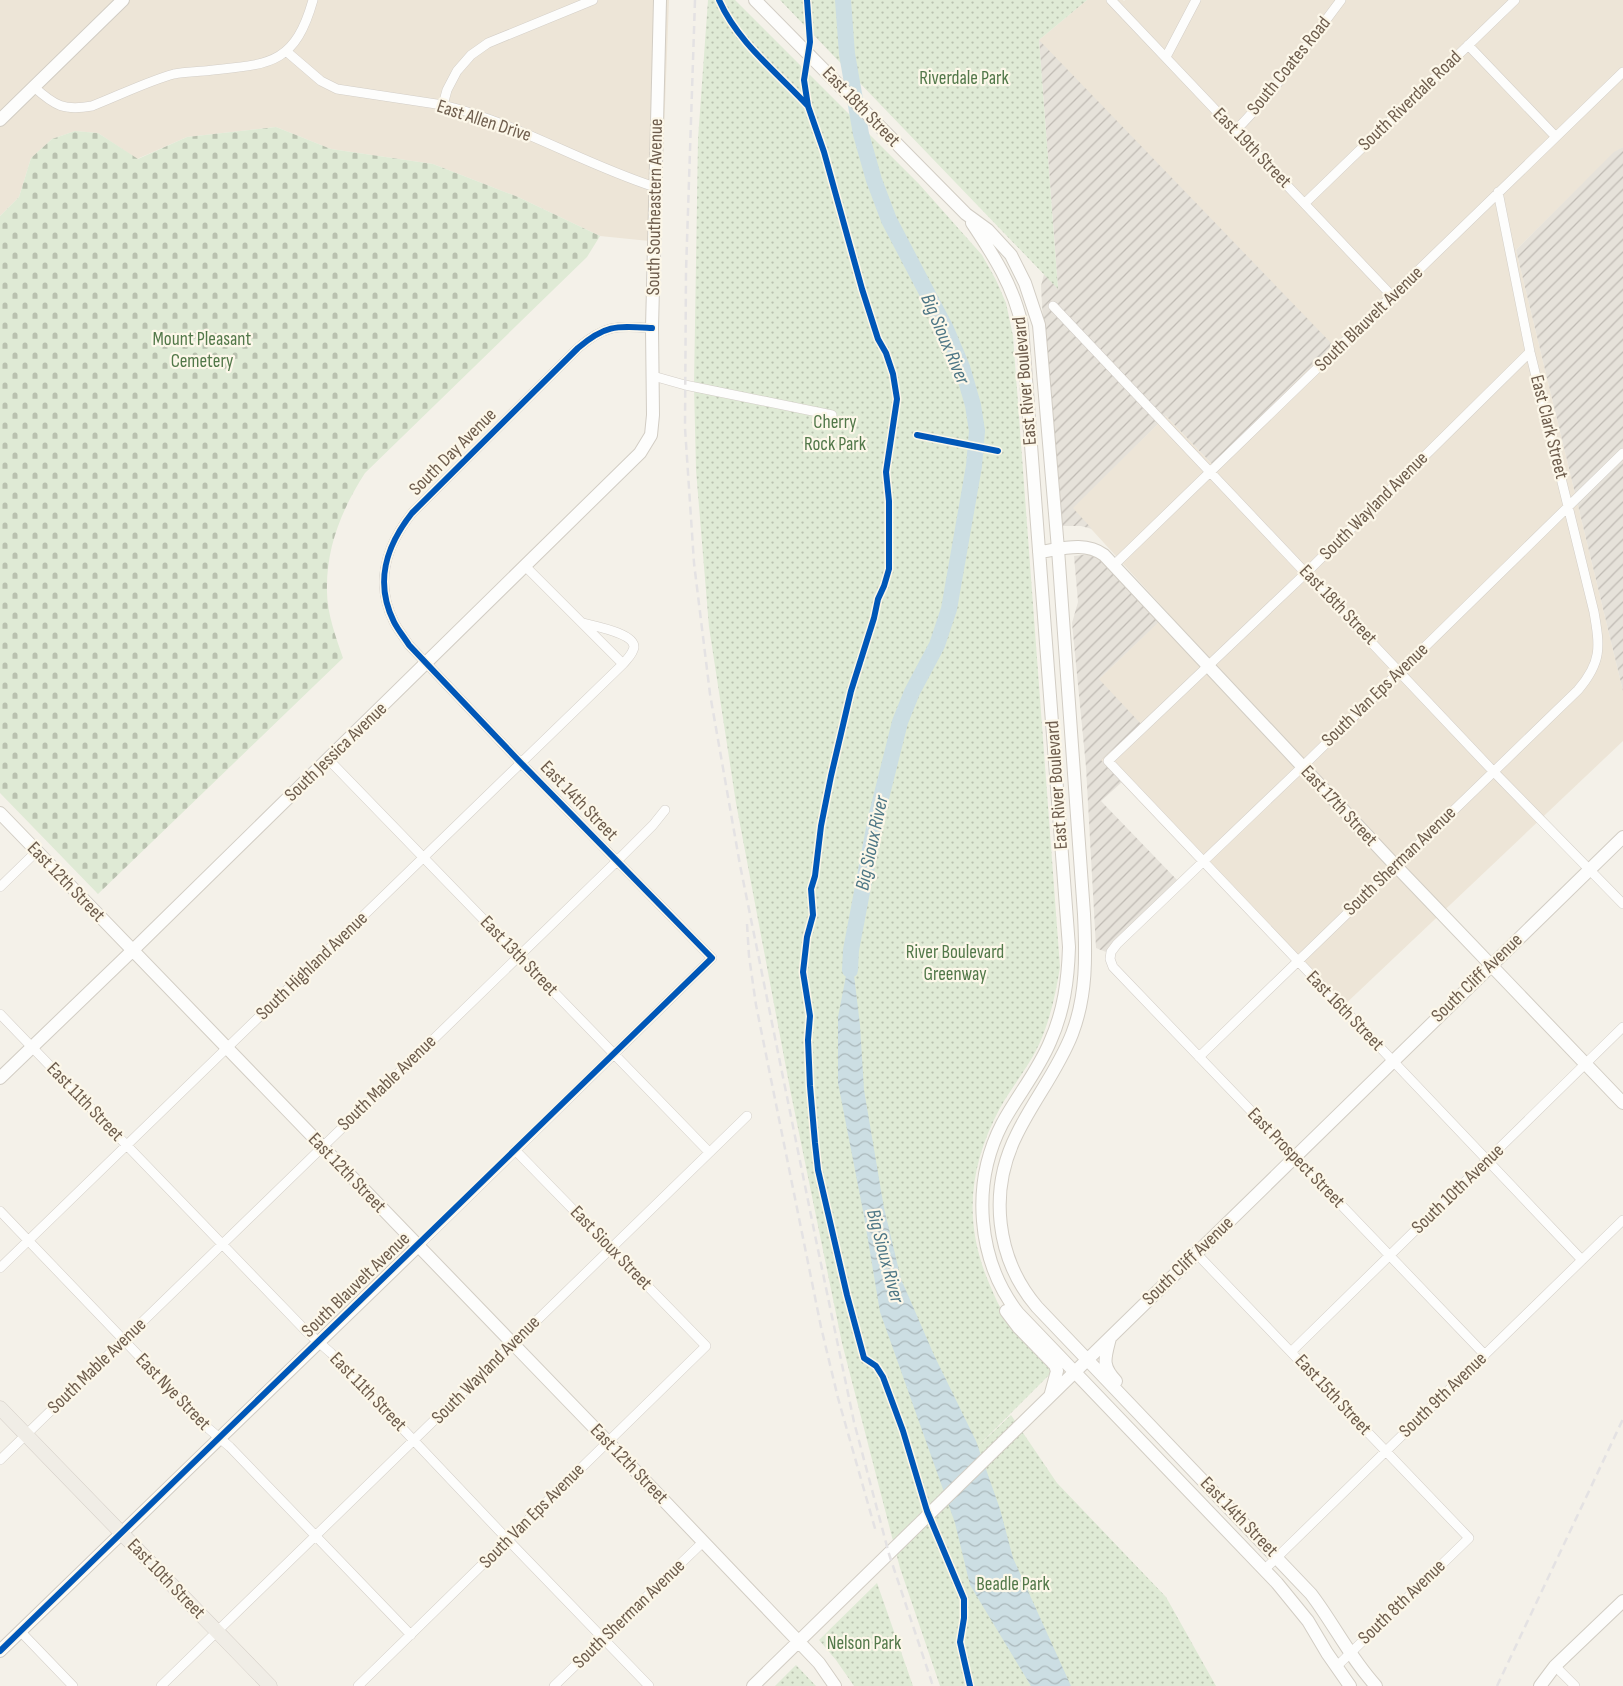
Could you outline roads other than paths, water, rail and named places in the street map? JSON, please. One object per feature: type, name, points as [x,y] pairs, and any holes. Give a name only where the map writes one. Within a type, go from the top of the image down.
[{"type":"main road","points":[[0,120],[123,0]]},
{"type":"main road","name":"South Southeastern Avenue","points":[[653,415],[652,328],[660,0]]},
{"type":"main road","name":"East 18th Street","points":[[755,0],[966,214]]},
{"type":"main road","name":"East River Boulevard","points":[[966,214],[988,230],[1010,255],[1025,283],[1036,311],[1042,341],[1084,914],[1085,977],[1080,1009],[1065,1051],[1010,1148],[1001,1180],[999,1212],[1004,1245],[1009,1261],[1021,1285],[1037,1308],[1087,1360]]},
{"type":"main road","name":"East River Boulevard","points":[[966,214],[1004,273],[1022,326],[1067,915],[1068,969],[1067,988],[1063,1005],[1050,1044],[1001,1126],[988,1160],[984,1177],[982,1212],[993,1269],[1004,1294],[1027,1324],[1074,1373]]},
{"type":"main road","name":"South Jessica Avenue","points":[[0,1078],[328,760],[640,453],[651,435],[653,415]]},
{"type":"main road","name":"East 17th Street","points":[[1039,552],[1090,547],[1104,555],[1302,767],[1623,1103]]},
{"type":"main road","name":"East 12th Street","points":[[0,813],[608,1442],[819,1663],[835,1686]]},
{"type":"main road","name":"South Cliff Avenue","points":[[752,1686],[1623,837]]},
{"type":"main road","name":"South Blauvelt Avenue","points":[[0,1651],[418,1246]]},
{"type":"main road","points":[[993,1269],[1003,1278],[1019,1304],[1064,1353],[1076,1361],[1087,1360]]},
{"type":"main road","points":[[1004,1294],[1004,1307],[1008,1314],[1055,1365],[1057,1371],[1049,1397]]},
{"type":"main road","points":[[1110,1338],[1104,1358],[1106,1368],[1161,1427],[1170,1446]]},
{"type":"main road","name":"East 14th Street","points":[[1087,1360],[1307,1589],[1323,1609],[1350,1653],[1376,1686]]},
{"type":"main road","points":[[1074,1373],[1085,1374],[1097,1382],[1149,1436],[1170,1446]]},
{"type":"main road","name":"East 14th Street","points":[[1074,1373],[1264,1570],[1308,1621],[1350,1686]]},
{"type":"main road","name":"East 10th Street","points":[[0,1408],[270,1686]]},
{"type":"main road","points":[[1540,1686],[1556,1666],[1623,1601]]},
{"type":"street","points":[[34,87],[54,104],[67,108],[79,108],[92,106],[174,74],[261,64],[275,60],[297,40],[308,18],[313,0]]},
{"type":"street","points":[[443,105],[453,78],[470,55],[488,42],[593,0]]},
{"type":"street","name":"East 19th Street","points":[[1112,0],[1392,296]]},
{"type":"street","points":[[1166,57],[1196,0]]},
{"type":"street","name":"South Coates Road","points":[[1235,131],[1283,78],[1341,0]]},
{"type":"street","name":"South Riverdale Road","points":[[1305,203],[1515,0]]},
{"type":"street","points":[[1468,45],[1556,136]]},
{"type":"street","name":"East Allen Drive","points":[[286,51],[321,81],[337,89],[460,109],[544,141],[627,178],[655,187]]},
{"type":"street","name":"South Blauvelt Avenue","points":[[1114,565],[1623,72]]},
{"type":"street","name":"East Clark Street","points":[[1498,192],[1530,352],[1597,633],[1596,662]]},
{"type":"street","name":"East 18th Street","points":[[1052,306],[1400,670],[1493,771],[1623,904]]},
{"type":"street","name":"South Day Avenue","points":[[426,663],[409,644],[394,622],[384,590],[385,566],[392,543],[402,526],[412,513],[572,354],[593,336],[619,326],[652,328]]},
{"type":"street","name":"South Wayland Avenue","points":[[1108,761],[1307,572],[1530,352]]},
{"type":"street","points":[[653,376],[685,385],[832,415]]},
{"type":"street","name":"South Van Eps Avenue","points":[[1110,959],[1111,952],[1117,944],[1302,767],[1623,453]]},
{"type":"street","points":[[525,566],[582,623],[623,664],[631,655],[634,649],[633,642],[628,638],[621,634],[582,623]]},
{"type":"street","name":"South Sherman Avenue","points":[[1199,1057],[1395,865],[1578,690],[1590,676],[1596,662]]},
{"type":"street","name":"East 14th Street","points":[[426,663],[712,958]]},
{"type":"street","name":"South Highland Avenue","points":[[0,1268],[623,664]]},
{"type":"street","name":"East 13th Street","points":[[328,760],[709,1152]]},
{"type":"street","name":"East 16th Street","points":[[1108,761],[1582,1260]]},
{"type":"street","name":"South Mable Avenue","points":[[0,1460],[617,861],[653,825],[665,810]]},
{"type":"street","points":[[0,887],[37,851]]},
{"type":"street","name":"South Blauvelt Avenue","points":[[418,1246],[712,958]]},
{"type":"street","name":"East Prospect Street","points":[[1110,959],[1114,967],[1199,1057],[1485,1354]]},
{"type":"street","name":"East 11th Street","points":[[0,1014],[306,1331],[338,1360],[649,1686]]},
{"type":"street","name":"South 10th Avenue","points":[[1292,1351],[1623,1027]]},
{"type":"street","name":"South Wayland Avenue","points":[[161,1686],[747,1116]]},
{"type":"street","name":"East Sioux Street","points":[[516,1150],[706,1346]]},
{"type":"street","name":"East Nye Street","points":[[0,1211],[411,1635]]},
{"type":"street","name":"South 9th Avenue","points":[[1264,1570],[1623,1220]]},
{"type":"street","name":"East 15th Street","points":[[1196,1253],[1292,1351],[1469,1538]]},
{"type":"street","name":"South Van Eps Avenue","points":[[358,1686],[706,1346]]},
{"type":"street","name":"South 8th Avenue","points":[[1336,1667],[1469,1538]]},
{"type":"street","name":"South Sherman Avenue","points":[[554,1686],[703,1542]]},
{"type":"street","points":[[21,1632],[73,1686]]},
{"type":"street","points":[[1556,1666],[1575,1686]]},
{"type":"water","points":[[851,950],[860,1025],[864,1090],[884,1208],[901,1279],[934,1355],[976,1441],[1000,1509],[1013,1558],[1071,1686],[1031,1686],[970,1585],[955,1523],[880,1312],[864,1216],[838,1083],[838,1017]]},
{"type":"waterway","name":"Big Sioux River","points":[[843,0],[847,54],[861,134],[874,180],[889,220],[946,329],[962,367],[973,405],[977,431],[974,466],[949,609],[937,645],[912,692],[900,722],[876,818],[851,950],[850,970]]},
{"type":"railway","points":[[695,0],[686,271],[685,428],[694,563],[710,694],[740,865],[854,1422],[889,1554],[933,1686]]},
{"type":"railway","points":[[747,924],[749,956],[756,1005],[821,1327],[838,1398],[876,1532]]},
{"type":"railway","points":[[1497,1686],[1623,1419]]},
{"type":"park label","name":"Riverdale Park","points":[[964,78]]},
{"type":"park label","name":"Mount Pleasant Cemetery","points":[[202,350]]},
{"type":"park label","name":"Cherry Rock Park","points":[[835,433]]},
{"type":"park label","name":"River Boulevard Greenway","points":[[955,963]]},
{"type":"park label","name":"Beadle Park","points":[[1013,1584]]},
{"type":"park label","name":"Nelson Park","points":[[864,1643]]}]
